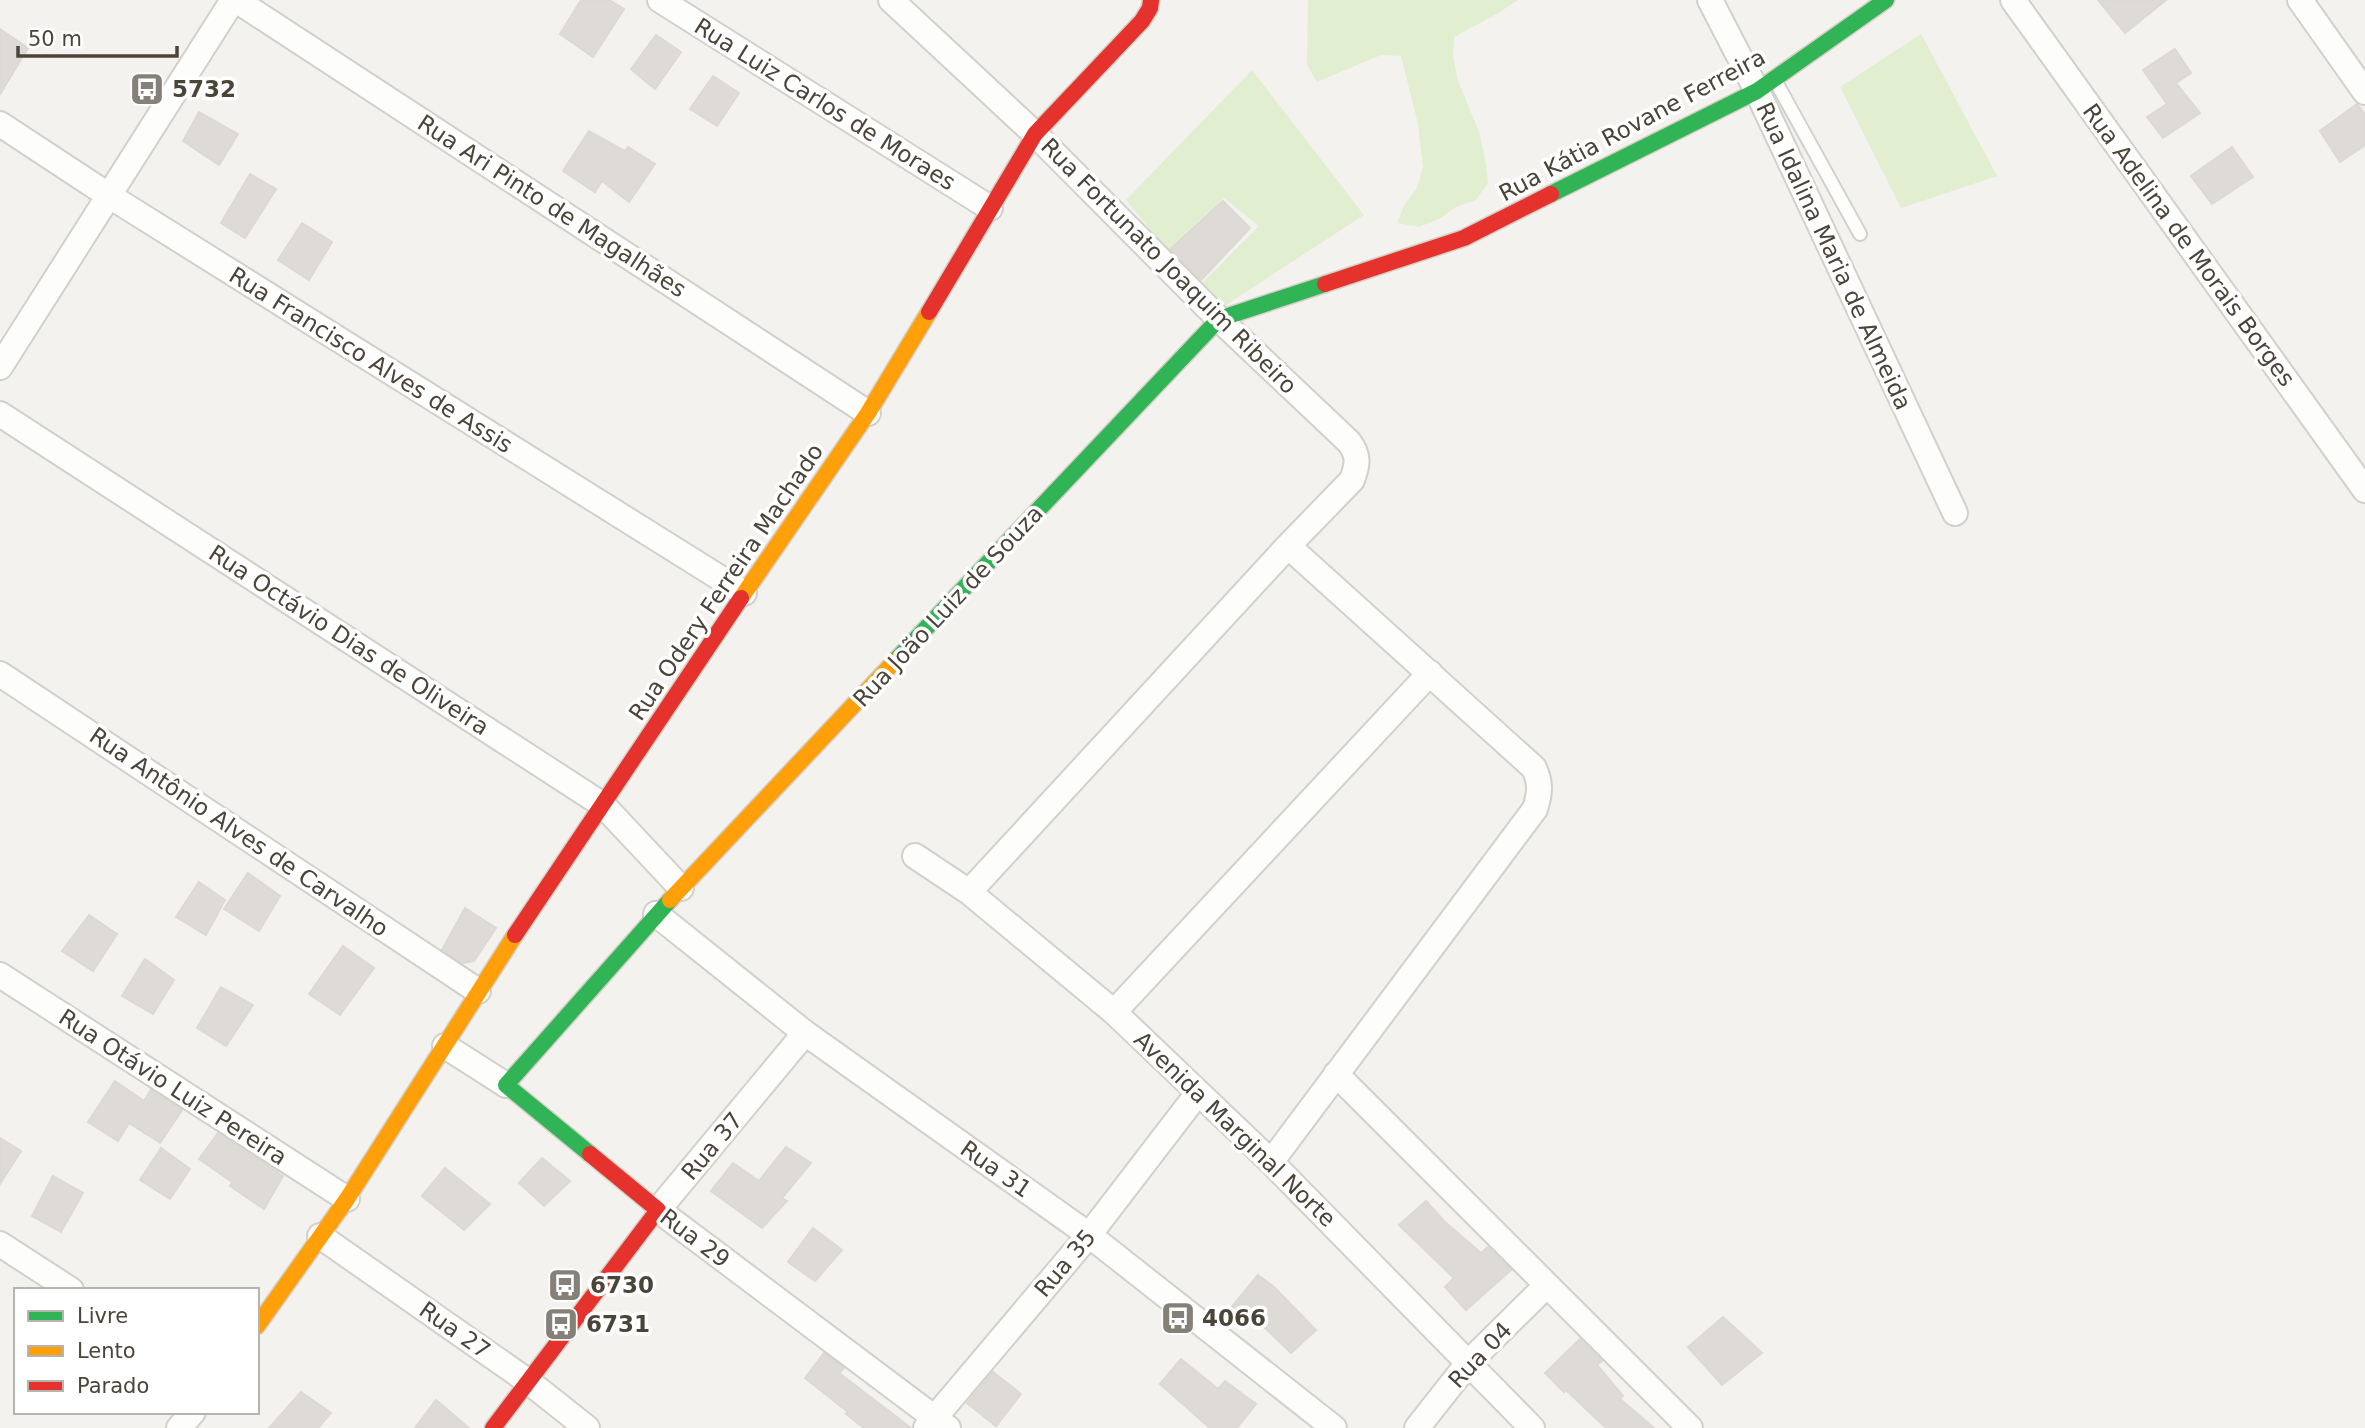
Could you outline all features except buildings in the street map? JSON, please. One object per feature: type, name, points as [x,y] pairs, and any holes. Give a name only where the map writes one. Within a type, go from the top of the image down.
[{"type":"street","points":[[0,367],[234,0]]},
{"type":"street","name":"Rua Ari Pinto de Magalhães","points":[[234,0],[868,413]]},
{"type":"street","name":"Rua Luiz Carlos de Moraes","points":[[660,0],[990,208]]},
{"type":"street","name":"Rua Fortunato Joaquim Ribeiro","points":[[891,0],[1035,134],[1219,319],[1349,442],[1357,453],[1357,467],[1352,480],[1288,546]]},
{"type":"street","name":"Rua Odery Ferreira Machado","points":[[346,1199],[478,991],[744,593],[868,413],[1035,134],[1142,21],[1150,8],[1151,0]]},
{"type":"street","name":"Rua Idalina Maria de Almeida","points":[[1710,0],[1765,85],[1955,513]]},
{"type":"street","name":"Rua Kátia Rovane Ferreira","points":[[1464,238],[1765,85],[1886,0]]},
{"type":"street","name":"Rua Adelina de Morais Borges","points":[[2013,0],[2365,490]]},
{"type":"street","points":[[2300,0],[2365,92]]},
{"type":"street","name":"Rua Francisco Alves de Assis","points":[[0,124],[108,195],[744,593]]},
{"type":"street","name":"Rua João Luiz de Souza","points":[[506,1085],[656,914],[1219,319],[1464,238]]},
{"type":"street","name":"Rua Octávio Dias de Oliveira","points":[[0,414],[603,805],[681,888]]},
{"type":"street","points":[[969,892],[1288,546],[1534,768],[1540,780],[1540,793],[1535,808],[1271,1162]]},
{"type":"street","points":[[1114,1012],[1430,673]]},
{"type":"street","name":"Rua Antônio Alves de Carvalho","points":[[0,674],[478,991]]},
{"type":"street","name":"Avenida Marginal Norte","points":[[915,856],[969,892],[1114,1012],[1271,1162],[1532,1428]]},
{"type":"street","name":"Rua 31","points":[[656,914],[805,1033],[1089,1235],[1334,1428]]},
{"type":"street","name":"Rua Otávio Luiz Pereira","points":[[0,975],[346,1199]]},
{"type":"street","name":"Rua 37","points":[[493,1428],[659,1210],[805,1033]]},
{"type":"street","name":"Rua 29","points":[[444,1046],[506,1085],[659,1210],[936,1425]]},
{"type":"street","points":[[1336,1074],[1690,1428]]},
{"type":"street","name":"Rua 35","points":[[936,1425],[1089,1235],[1198,1093]]},
{"type":"street","points":[[259,1323],[346,1199]]},
{"type":"street","name":"Rua 27","points":[[320,1236],[529,1382],[587,1428]]},
{"type":"street","points":[[0,1244],[68,1288]]},
{"type":"street","name":"Rua 04","points":[[1417,1428],[1469,1362],[1547,1285]]},
{"type":"lane","points":[[1765,85],[1860,234]]},
{"type":"green space","points":[[1308,0],[1518,0],[1454,37],[1453,57],[1458,81],[1479,132],[1485,158],[1488,183],[1476,200],[1456,207],[1439,219],[1419,227],[1397,223],[1405,204],[1417,188],[1423,167],[1418,124],[1401,56],[1381,55],[1317,82],[1307,65]]},
{"type":"green space","points":[[1921,34],[1997,176],[1901,208],[1840,87]]},
{"type":"green space","points":[[1252,70],[1364,215],[1220,309],[1198,287],[1259,226],[1224,198],[1167,250],[1126,200]]},
{"type":"traffic: fast","points":[[1551,194],[1757,91],[1886,0]]},
{"type":"traffic: fast","points":[[895,661],[1219,319],[1325,284]]},
{"type":"traffic: fast","points":[[590,1154],[506,1085],[670,900]]},
{"type":"traffic: slow","points":[[741,598],[868,413],[929,312]]},
{"type":"traffic: slow","points":[[670,900],[895,661]]},
{"type":"traffic: slow","points":[[259,1323],[347,1199],[515,935]]},
{"type":"traffic: jam","points":[[929,312],[1035,134],[1142,21],[1150,8],[1151,0]]},
{"type":"traffic: jam","points":[[1325,284],[1464,238],[1551,194]]},
{"type":"traffic: jam","points":[[515,935],[741,598]]},
{"type":"traffic: jam","points":[[493,1428],[658,1210],[590,1154]]},
{"type":"place","name":"5732","points":[[147,89]]},
{"type":"place","name":"6730","points":[[565,1285]]},
{"type":"place","name":"4066","points":[[1178,1318]]},
{"type":"place","name":"6731","points":[[561,1324]]}]
